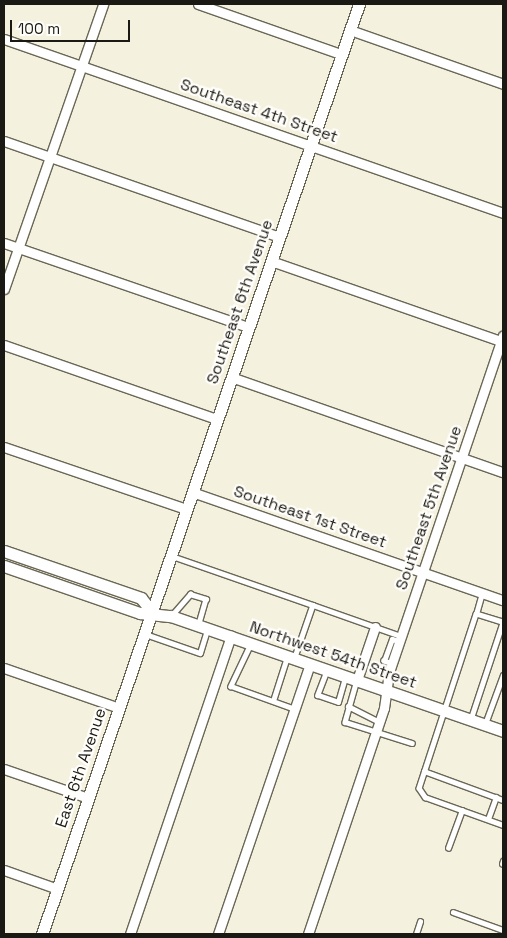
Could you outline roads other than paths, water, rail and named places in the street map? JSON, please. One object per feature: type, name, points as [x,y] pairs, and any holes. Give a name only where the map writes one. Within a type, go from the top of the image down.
[{"type":"street","points":[[4,289],[103,4]]},
{"type":"street","points":[[198,4],[342,54]]},
{"type":"street","name":"Southeast 6th Avenue","points":[[152,612],[359,4]]},
{"type":"street","points":[[350,30],[503,84]]},
{"type":"street","name":"Southeast 4th Street","points":[[4,39],[503,213]]},
{"type":"street","points":[[4,141],[279,237]]},
{"type":"street","points":[[4,243],[248,328]]},
{"type":"street","points":[[271,261],[503,340]]},
{"type":"street","name":"Southeast 5th Avenue","points":[[308,934],[380,722],[392,664],[400,638],[503,340]]},
{"type":"street","points":[[4,345],[217,418]]},
{"type":"street","points":[[231,377],[503,472]]},
{"type":"street","points":[[4,447],[186,509]]},
{"type":"street","name":"Southeast 1st Street","points":[[192,492],[503,600]]},
{"type":"street","points":[[4,551],[141,598],[152,612]]},
{"type":"street","points":[[4,555],[18,556]]},
{"type":"street","name":"Northwest 54th Street","points":[[4,566],[140,613],[152,612],[172,616],[503,731]]},
{"type":"street","name":"East 6th Avenue","points":[[42,934],[152,612]]},
{"type":"street","points":[[357,680],[375,627]]},
{"type":"street","points":[[130,934],[231,636]]},
{"type":"street","points":[[218,934],[310,664]]},
{"type":"street","points":[[4,668],[119,708]]},
{"type":"street","points":[[4,769],[88,798]]},
{"type":"street","points":[[4,870],[58,889]]},
{"type":"lane","points":[[170,555],[375,627],[400,638]]},
{"type":"lane","points":[[482,593],[442,710],[424,771],[420,793],[503,825]]},
{"type":"lane","points":[[144,633],[200,653],[206,599],[190,594],[172,616]]},
{"type":"lane","points":[[273,701],[313,605]]},
{"type":"lane","points":[[471,720],[503,621],[476,614]]},
{"type":"lane","points":[[251,643],[245,664],[235,670],[233,687],[294,709]]},
{"type":"lane","points":[[327,670],[318,695],[338,702],[345,676]]},
{"type":"lane","points":[[485,724],[503,675]]},
{"type":"lane","points":[[357,680],[348,706],[345,722],[412,744]]},
{"type":"lane","points":[[348,706],[380,722]]},
{"type":"lane","points":[[424,771],[503,798]]},
{"type":"lane","points":[[488,819],[496,797]]},
{"type":"lane","points":[[448,848],[462,810]]},
{"type":"lane","points":[[452,912],[503,930]]},
{"type":"lane","points":[[416,934],[420,922]]}]
